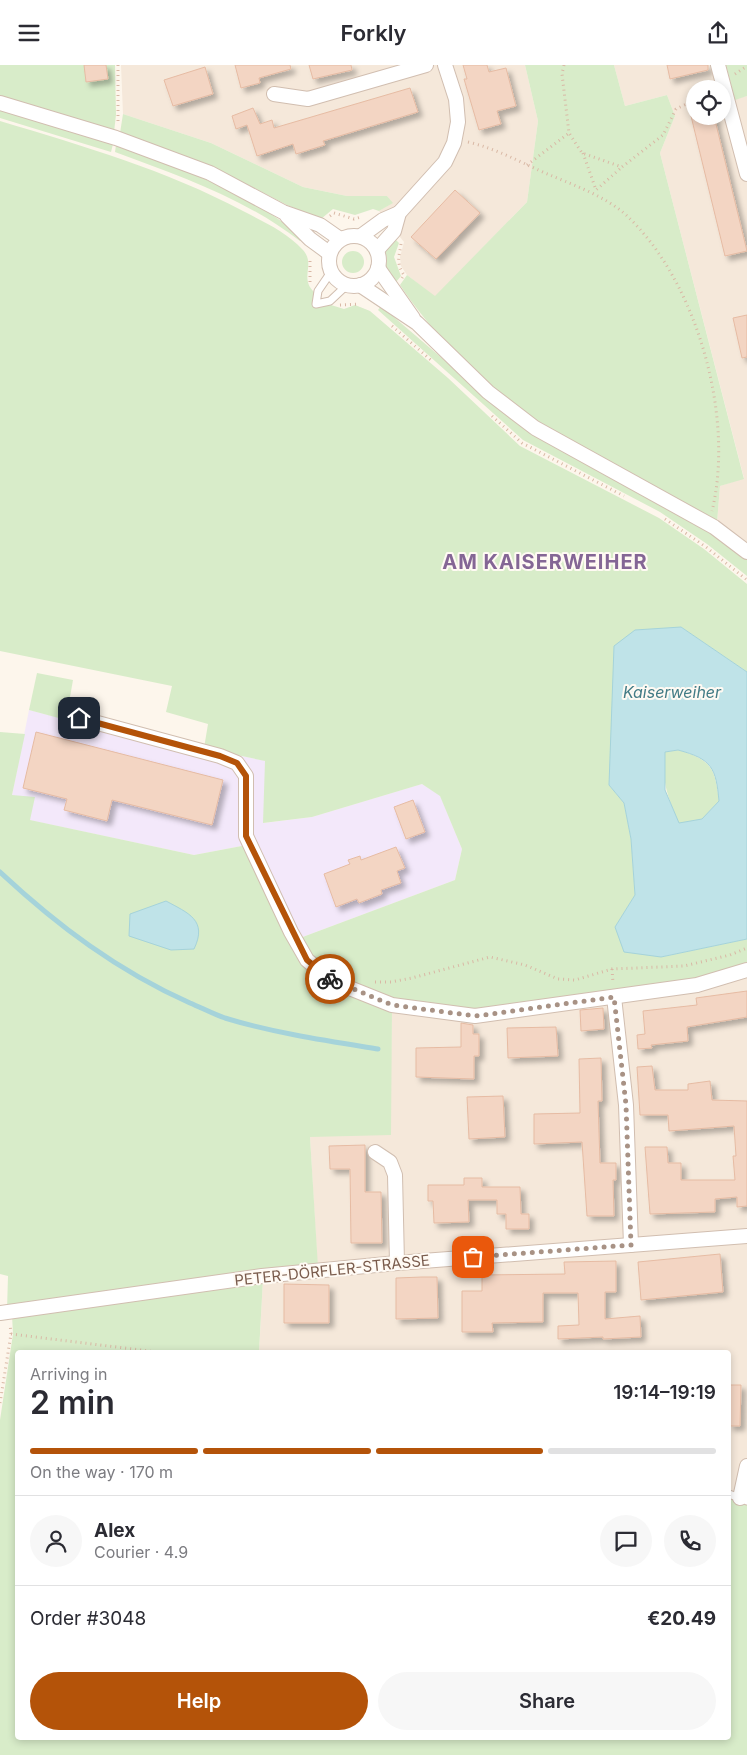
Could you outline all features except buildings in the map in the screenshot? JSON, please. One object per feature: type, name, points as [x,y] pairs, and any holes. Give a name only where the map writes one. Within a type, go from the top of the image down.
[{"type":"street","points":[[274,94],[308,99],[426,65]]},
{"type":"street","points":[[361,236],[383,220],[399,213],[444,162],[455,139],[458,122],[456,99],[445,65]]},
{"type":"street","points":[[718,65],[746,167]]},
{"type":"street","points":[[0,103],[116,138],[210,173],[283,212],[320,225],[340,239]]},
{"type":"street","points":[[283,212],[310,239],[329,253]]},
{"type":"street","points":[[377,249],[394,231],[399,213]]},
{"type":"street","points":[[416,323],[353,285],[335,278],[328,263],[329,253],[340,239],[350,235],[361,236],[370,241],[377,249],[378,267],[416,323],[488,392],[535,428],[711,525],[747,552]]},
{"type":"street","points":[[353,285],[370,280],[378,267]]},
{"type":"street","points":[[79,718],[220,756],[237,763],[246,776],[246,836],[307,960],[332,981],[392,1005],[476,1016],[697,985],[747,970]]},
{"type":"street","points":[[614,997],[626,1105],[631,1245]]},
{"type":"street","points":[[375,1152],[390,1161],[395,1175],[397,1263]]},
{"type":"street","name":"PETER-DÖRFLER-STRASSE","points":[[5,1314],[262,1276],[397,1263],[747,1236]]},
{"type":"street","points":[[739,1498],[747,1465]]},
{"type":"lane","points":[[331,272],[318,291],[316,304],[330,301],[353,285]]},
{"type":"path","points":[[116,138],[120,114],[118,65]]},
{"type":"path","points":[[564,65],[562,74],[569,133],[582,153],[596,190]]},
{"type":"path","points":[[594,195],[596,190],[622,167],[664,135],[676,109],[686,104]]},
{"type":"path","points":[[527,165],[556,141],[569,133]]},
{"type":"path","points":[[455,139],[494,148],[594,195],[623,213],[647,238],[676,279],[694,324],[716,401],[720,441],[718,486],[711,525]]},
{"type":"path","points":[[582,153],[622,167]]},
{"type":"path","points":[[304,249],[310,257],[309,279],[311,285],[318,291]]},
{"type":"path","points":[[330,301],[344,307],[355,303],[365,305]]},
{"type":"path","points":[[386,321],[435,364]]},
{"type":"path","points":[[486,410],[522,443],[627,498]]},
{"type":"path","points":[[660,515],[706,547],[747,580]]},
{"type":"path","points":[[366,982],[391,982],[490,957],[525,965],[558,979],[575,980],[612,969],[684,966],[747,949]]},
{"type":"path","points":[[0,1403],[11,1333],[142,1350]]},
{"type":"shaded area","points":[[121,65],[525,65],[538,121],[527,202],[435,297],[407,275],[401,266],[400,257],[404,242],[379,211],[392,203],[387,196],[347,196],[303,187],[211,143],[123,114]]},
{"type":"shaded area","points":[[614,65],[726,65],[730,80],[686,80],[686,125],[731,125],[731,86],[734,99],[747,96],[747,545],[717,523],[720,486],[744,478],[660,153],[675,116],[667,95],[625,106]]},
{"type":"shaded area","points":[[29,710],[202,754],[204,748],[266,761],[264,823],[312,817],[422,784],[440,795],[462,849],[455,880],[300,938],[247,845],[194,855],[29,820],[12,795]]},
{"type":"shaded area","points":[[747,974],[747,1497],[731,1492],[731,1350],[259,1350],[263,1279],[318,1274],[310,1137],[391,1060],[392,1010]]},
{"type":"green space","points":[[0,65],[115,65],[116,115],[114,132],[0,97]]},
{"type":"green space","points":[[525,65],[614,65],[625,106],[667,95],[675,116],[660,153],[744,479],[720,486],[717,523],[582,451],[520,412],[482,380],[445,342],[400,285],[407,275],[435,296],[527,202],[538,121]]},
{"type":"green space","points":[[726,65],[747,65],[747,96],[735,100]]},
{"type":"green space","points":[[0,109],[113,144],[111,152],[0,118]]},
{"type":"green space","points":[[123,114],[211,143],[303,187],[347,196],[387,196],[393,203],[379,211],[373,209],[355,215],[333,209],[321,219],[287,205],[213,167],[120,133]]},
{"type":"green space","points":[[0,121],[154,171],[214,196],[275,228],[290,238],[307,255],[307,276],[310,287],[314,292],[313,306],[316,308],[331,305],[344,309],[355,305],[370,311],[448,378],[520,446],[659,518],[704,549],[747,584],[747,672],[681,627],[612,748],[609,785],[624,803],[631,839],[635,895],[615,927],[661,957],[747,939],[747,966],[696,982],[475,1010],[392,1010],[391,1135],[310,1137],[318,1267],[7,1310],[8,1276],[0,1274],[0,732],[25,734],[12,795],[35,797],[30,820],[194,855],[247,845],[300,938],[455,880],[462,849],[440,796],[422,784],[312,817],[263,823],[265,761],[204,748],[208,724],[166,712],[172,686],[0,651]]},
{"type":"green space","points":[[116,145],[190,173],[238,195],[282,222],[303,239],[300,241],[257,212],[211,189],[115,152]]},
{"type":"green space","points":[[394,238],[399,243],[394,257],[401,276],[396,282],[385,267],[387,260],[385,248]]},
{"type":"green space","points":[[353,251],[361,254],[364,262],[361,270],[353,273],[345,270],[342,262],[345,254]]},
{"type":"green space","points":[[381,306],[485,395],[712,531],[747,557],[747,576],[707,544],[660,512],[523,440],[378,310]]},
{"type":"green space","points":[[37,673],[73,680],[66,720],[29,710]]},
{"type":"green space","points":[[678,750],[698,758],[710,767],[716,781],[719,801],[702,819],[679,824],[669,797],[664,772],[665,752]]},
{"type":"green space","points":[[263,1279],[259,1350],[15,1350],[15,1740],[731,1740],[731,1498],[747,1504],[747,1755],[0,1755],[0,1420],[13,1334],[12,1315]]},
{"type":"water","name":"Kaiserweiher","points":[[681,627],[747,672],[747,939],[661,957],[624,952],[615,927],[635,895],[631,839],[624,803],[609,785],[614,646],[635,630]],"holes":[[[678,750],[705,761],[714,773],[719,801],[702,819],[679,823],[665,790],[665,752]]]},
{"type":"water","points":[[166,901],[182,909],[197,924],[199,931],[194,949],[171,950],[129,936],[130,914]]},
{"type":"waterway","points":[[0,872],[44,911],[90,946],[138,977],[190,1003],[225,1018],[263,1028],[378,1049]]},
{"type":"way so far","points":[[330,979],[392,1005],[476,1016],[614,997],[626,1105],[631,1245],[473,1257]]},
{"type":"district","name":"AM KAISERWEIHER","points":[[545,562]]},
{"type":"route","points":[[79,718],[220,756],[237,763],[246,776],[246,836],[291,931],[307,960],[330,979]]}]
